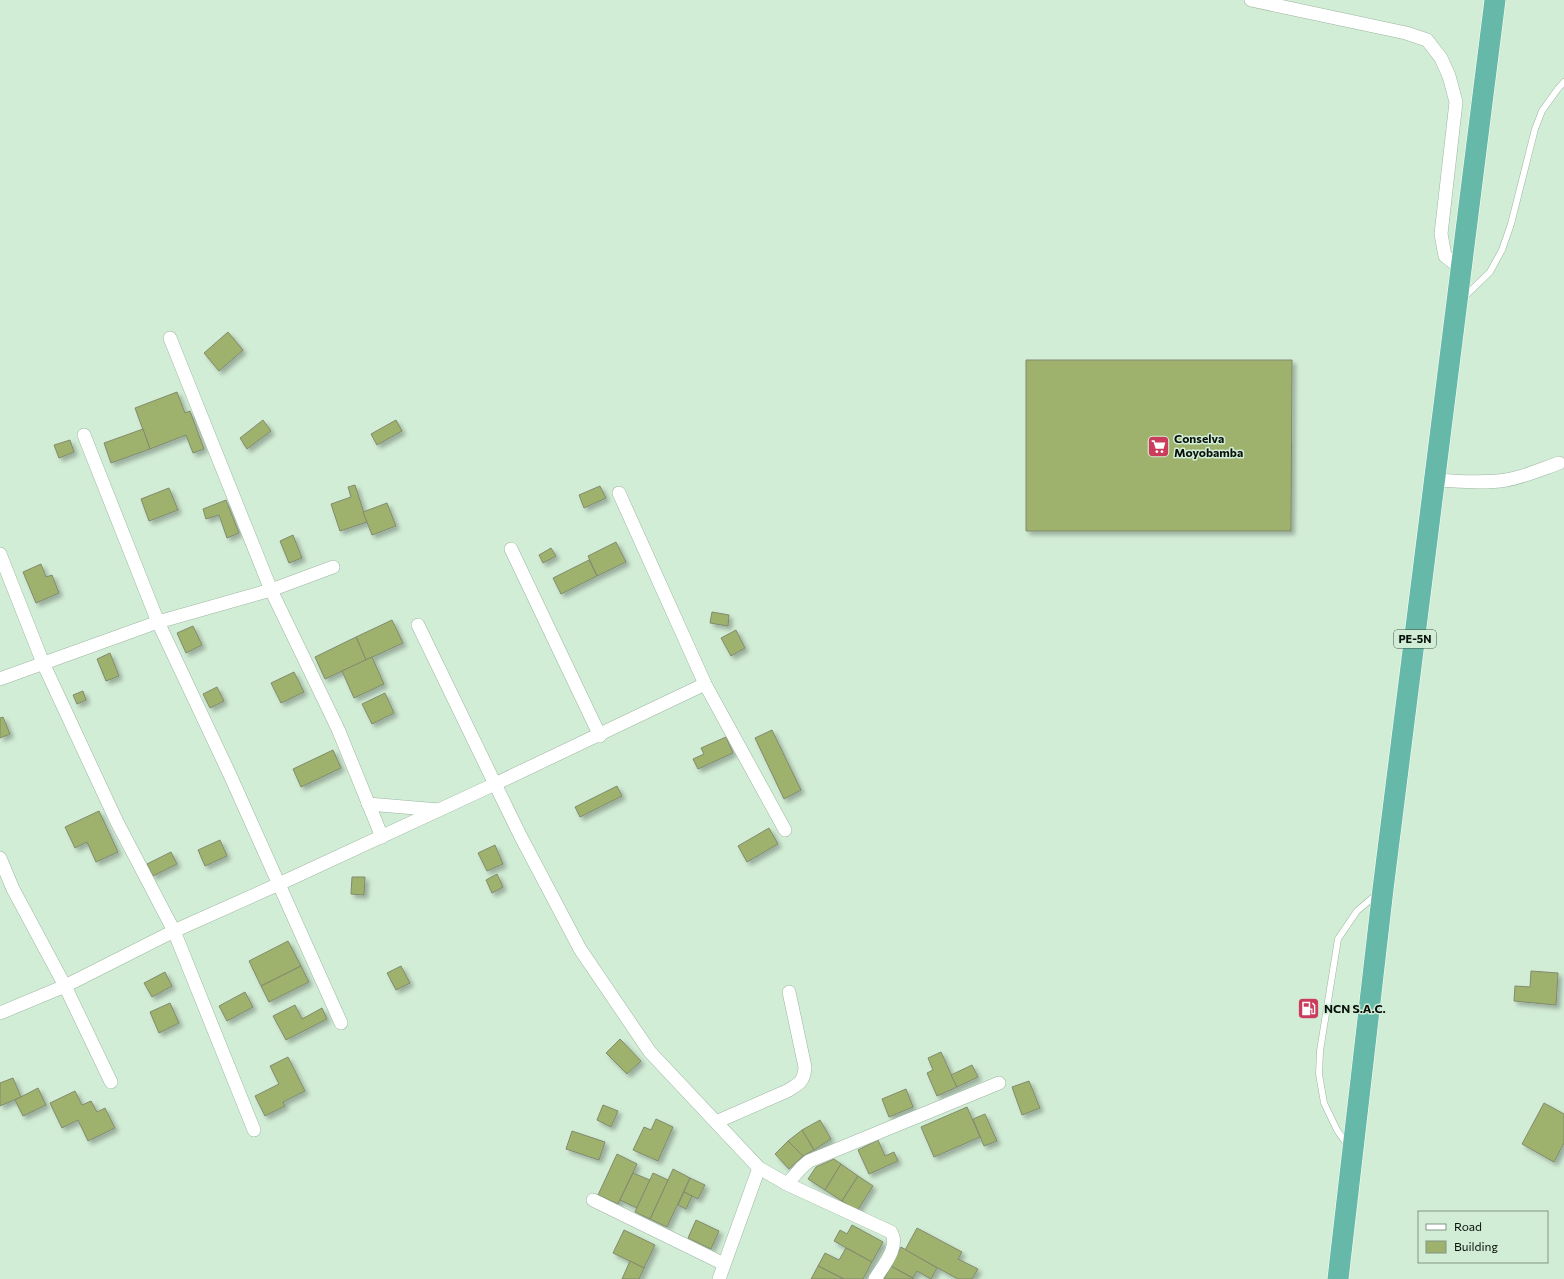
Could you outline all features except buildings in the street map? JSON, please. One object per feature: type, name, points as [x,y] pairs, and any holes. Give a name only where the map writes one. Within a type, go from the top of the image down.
[{"type":"highway","name":"PE-5N","points":[[1338,1279],[1383,889],[1495,0]]},
{"type":"street","points":[[1251,0],[1406,33],[1427,40],[1441,58],[1447,70],[1456,102],[1441,234],[1445,256],[1462,269]]},
{"type":"street","points":[[170,338],[271,590],[338,729],[382,837]]},
{"type":"street","points":[[84,435],[158,622],[227,768],[340,1023]]},
{"type":"street","points":[[1435,480],[1486,482],[1507,480],[1559,463]]},
{"type":"street","points":[[619,493],[705,684],[785,830]]},
{"type":"street","points":[[511,549],[600,736]]},
{"type":"street","points":[[0,554],[43,663],[117,822],[174,931],[254,1130]]},
{"type":"street","points":[[0,679],[158,622],[271,590],[333,567]]},
{"type":"street","points":[[418,625],[521,837],[580,949],[650,1052],[759,1168],[787,1184],[891,1232],[895,1241],[894,1247],[876,1279]]},
{"type":"street","points":[[0,1013],[65,986],[174,931],[600,736],[705,684]]},
{"type":"street","points":[[368,804],[440,810]]},
{"type":"street","points":[[0,858],[13,889],[65,986],[111,1082]]},
{"type":"street","points":[[716,1122],[787,1091],[804,1078],[805,1067],[789,992]]},
{"type":"street","points":[[787,1184],[809,1161],[999,1083]]},
{"type":"street","points":[[719,1279],[759,1168]]},
{"type":"street","points":[[593,1200],[724,1264]]},
{"type":"lane","points":[[1458,303],[1490,272],[1502,250],[1514,216],[1535,129],[1542,111],[1564,82]]},
{"type":"lane","points":[[1352,1153],[1337,1130],[1324,1103],[1319,1074],[1320,1051],[1338,939],[1357,911],[1383,889]]},
{"type":"place","name":"Conselva Moyobamba","points":[[1159,446]]},
{"type":"place","name":"NCN S.A.C.","points":[[1309,1009]]}]
